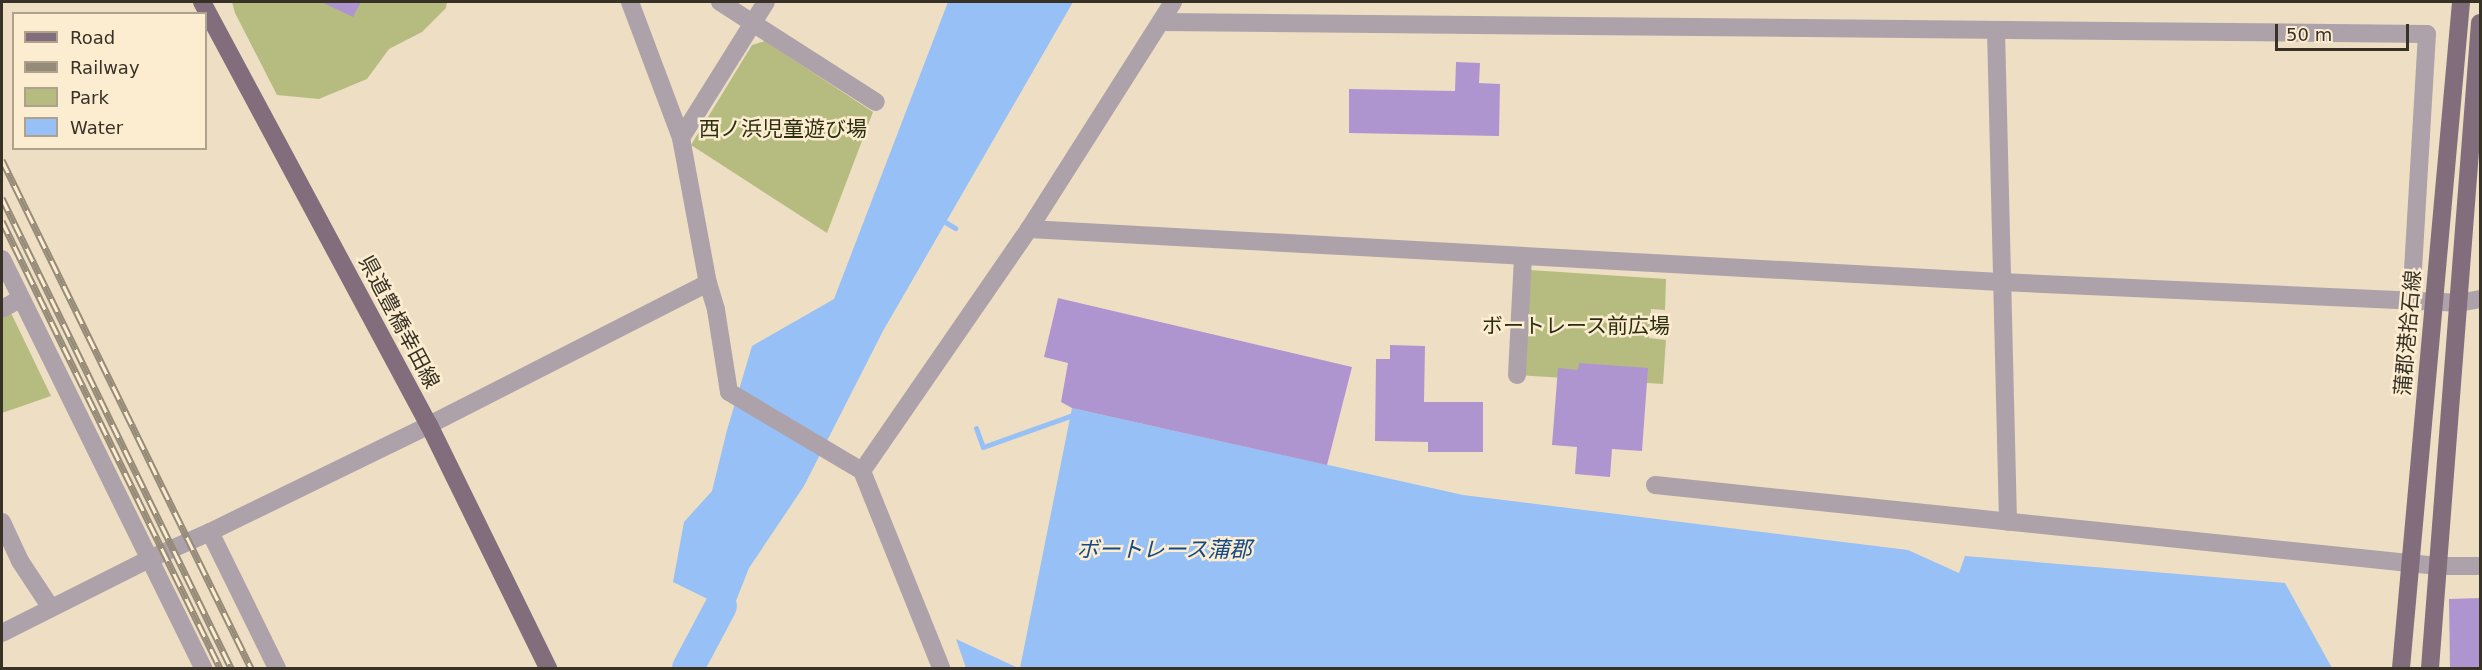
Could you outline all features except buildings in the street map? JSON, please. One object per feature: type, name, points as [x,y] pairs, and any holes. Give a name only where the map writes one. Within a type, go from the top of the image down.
[{"type":"main road","name":"県道豊橋幸田線","points":[[202,2],[429,425],[544,667]]},
{"type":"main road","name":"蒲郡港拾石線","points":[[2401,669],[2461,2]]},
{"type":"main road","points":[[2430,669],[2481,23]]},
{"type":"street","points":[[630,2],[681,138],[708,283],[716,310],[729,392],[862,471],[941,669]]},
{"type":"street","points":[[720,2],[753,21],[876,102]]},
{"type":"street","points":[[681,138],[766,2]]},
{"type":"street","points":[[862,471],[1029,229],[1173,2]]},
{"type":"street","points":[[1161,22],[2427,34],[2411,300]]},
{"type":"street","points":[[1996,30],[2008,522]]},
{"type":"street","points":[[1029,229],[2001,282],[2458,303],[2481,299]]},
{"type":"street","points":[[1517,375],[1523,257]]},
{"type":"street","points":[[2,259],[147,560],[203,669]]},
{"type":"street","points":[[2,633],[147,560],[210,532],[429,425],[708,283]]},
{"type":"street","points":[[2,309],[20,299]]},
{"type":"street","points":[[1655,485],[2438,566],[2481,566]]},
{"type":"street","points":[[2,522],[20,561],[51,608]]},
{"type":"street","points":[[210,532],[277,669]]},
{"type":"green space","points":[[232,2],[447,2],[446,8],[422,32],[389,49],[367,79],[319,99],[277,95],[235,13]]},
{"type":"green space","name":"西ノ浜児童遊び場","points":[[765,41],[873,112],[827,233],[691,145],[752,45]]},
{"type":"green space","name":"ボートレース前広場","points":[[1530,270],[1666,279],[1665,310],[1651,309],[1649,338],[1666,340],[1663,384],[1517,375]]},
{"type":"green space","points":[[11,313],[51,396],[2,413],[2,318]]},
{"type":"water","points":[[948,2],[1073,2],[883,331],[804,486],[749,568],[732,611],[673,582],[684,522],[712,491],[752,346],[834,299]]},
{"type":"water","name":"ボートレース蒲郡","points":[[1072,408],[1463,495],[1908,550],[1959,573],[1965,556],[2285,583],[2332,668],[1020,668]]},
{"type":"water","points":[[956,639],[1018,668],[966,668]]},
{"type":"waterway","points":[[945,222],[955,228]]},
{"type":"waterway","points":[[976,428],[983,447],[1070,416],[1077,418]]},
{"type":"waterway","points":[[688,668],[721,606]]},
{"type":"railway","points":[[2,160],[251,668]]},
{"type":"railway","points":[[2,198],[231,668]]},
{"type":"railway","points":[[2,221],[220,668]]}]
